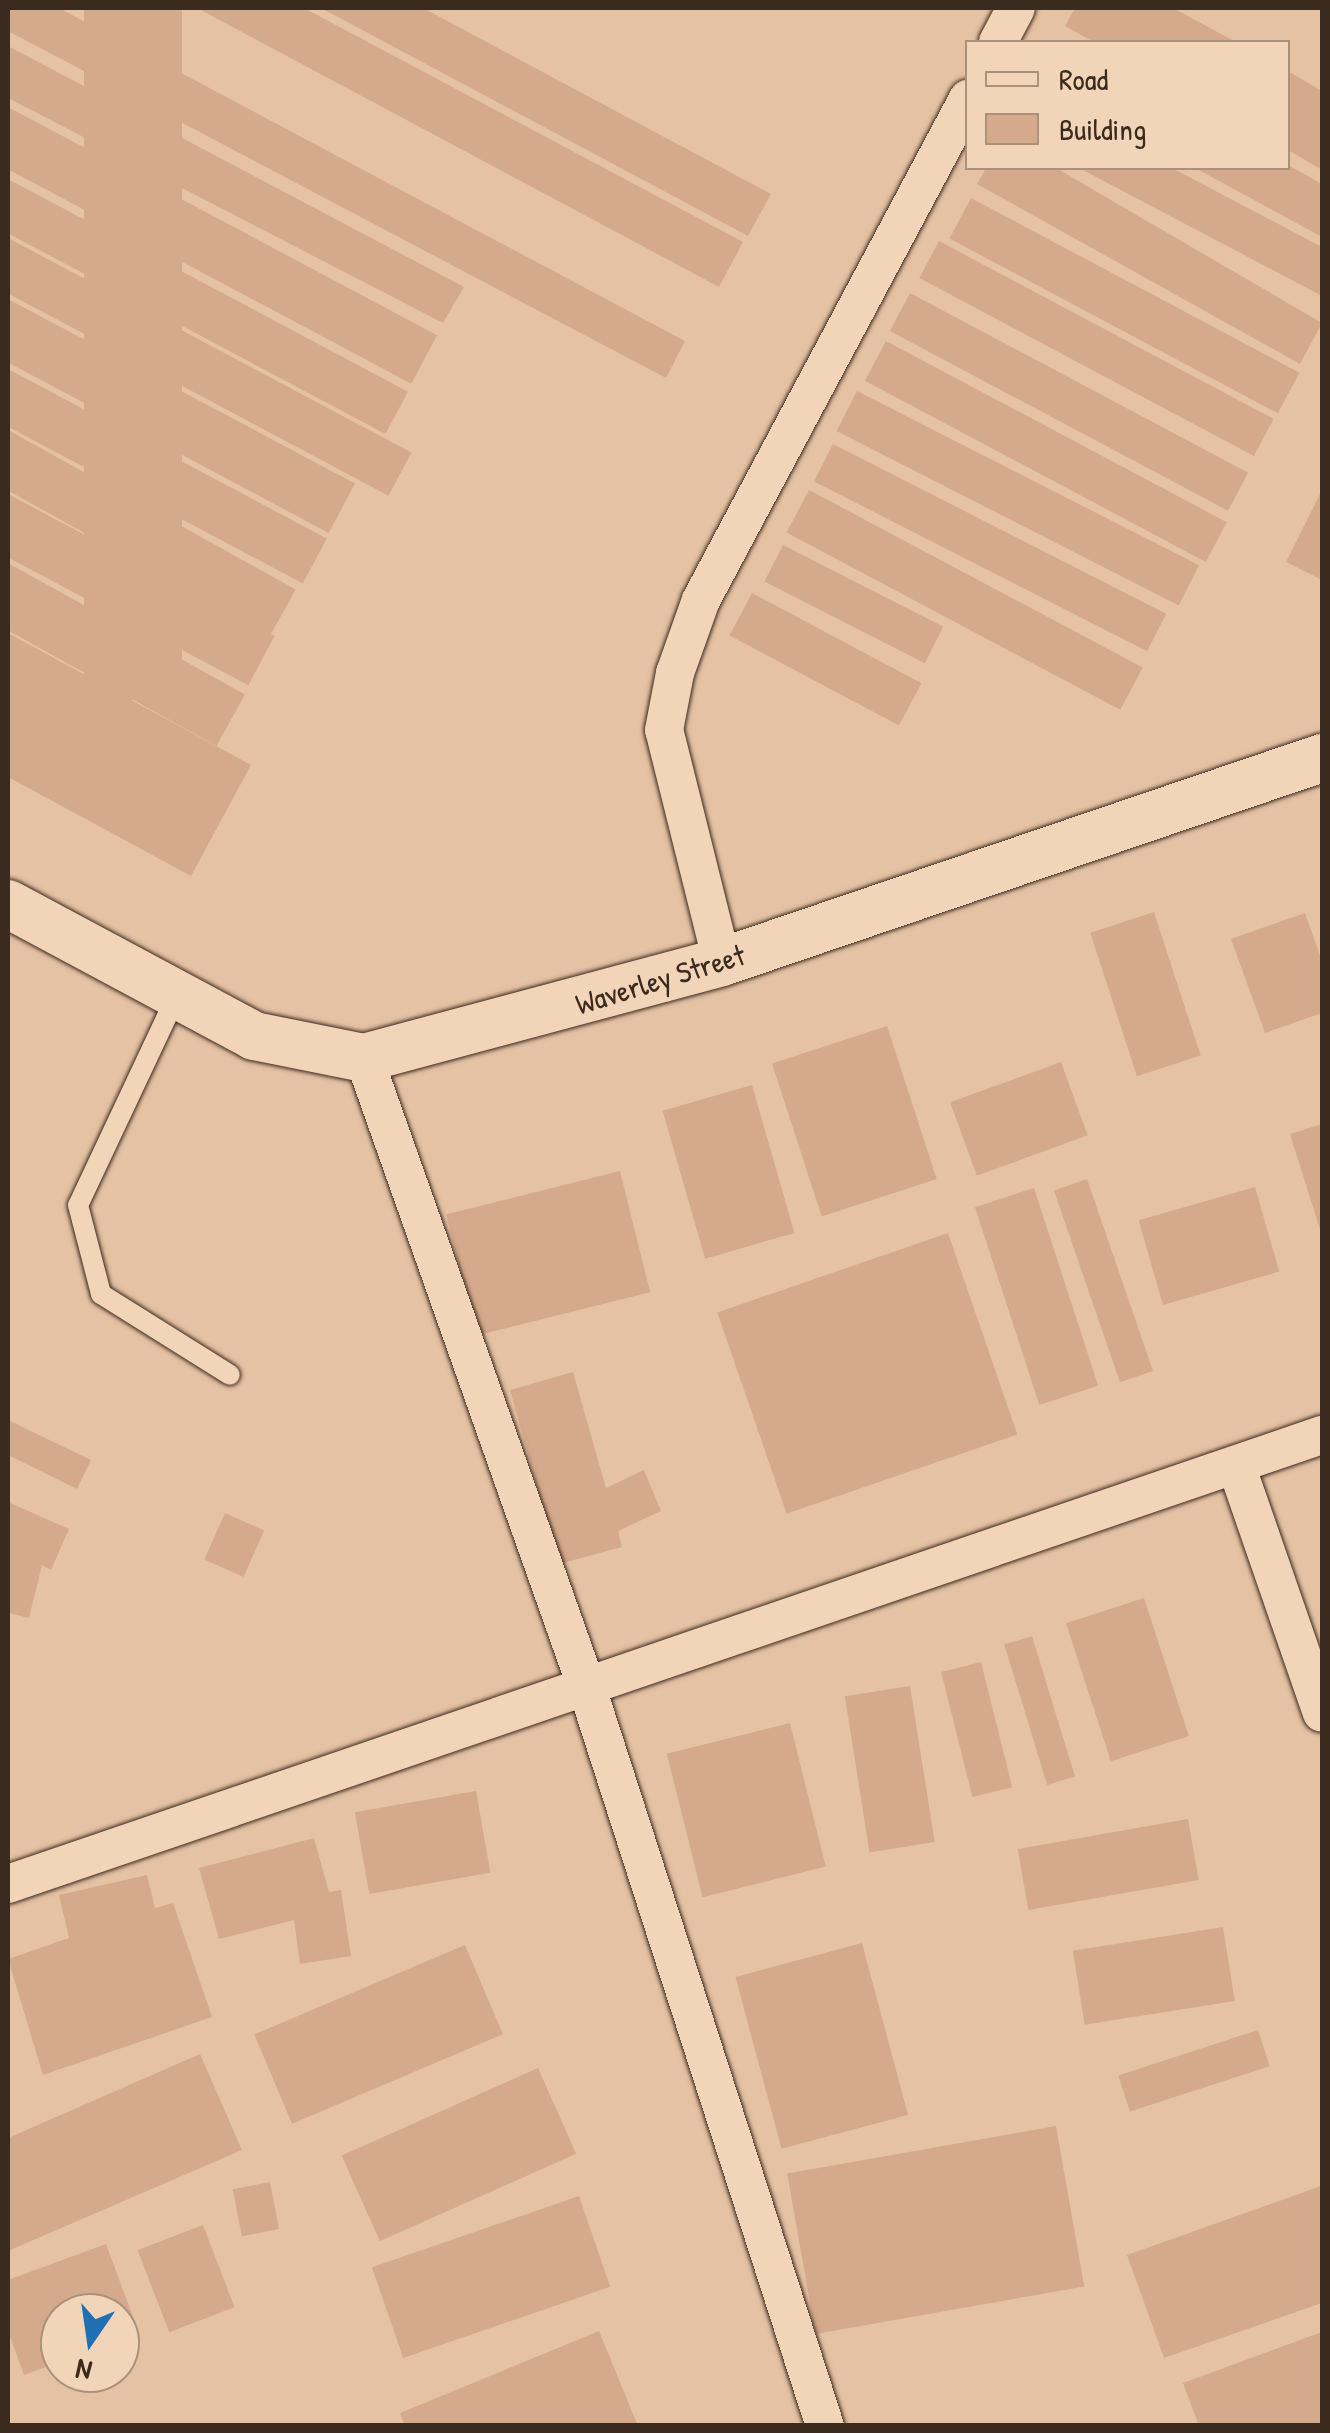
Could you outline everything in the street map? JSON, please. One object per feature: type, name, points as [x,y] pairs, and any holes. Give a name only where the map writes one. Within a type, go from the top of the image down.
[{"type":"street","points":[[999,40],[1016,8]]},
{"type":"street","points":[[722,962],[664,730],[675,673],[702,600],[965,106]]},
{"type":"street","name":"Waverley Street","points":[[8,904],[254,1036],[364,1058],[722,962],[1322,758]]},
{"type":"street","points":[[364,1058],[588,1688],[825,2426]]},
{"type":"street","points":[[8,1884],[1322,1436]]},
{"type":"street","points":[[1236,1465],[1322,1714]]},
{"type":"lane","points":[[176,995],[78,1204],[102,1294],[230,1375]]},
{"type":"shaded area","points":[[8,8],[1322,8],[1322,2425],[8,2425]]},
{"type":"building","points":[[8,8],[59,8],[685,341],[666,378],[8,31]]},
{"type":"building","points":[[84,8],[182,8],[182,700],[84,700]]},
{"type":"building","points":[[197,8],[304,8],[743,242],[719,287]]},
{"type":"building","points":[[321,8],[423,8],[771,194],[748,236]]},
{"type":"building","points":[[1075,8],[1173,8],[1232,40],[1090,40],[1065,26]]},
{"type":"building","points":[[8,46],[464,287],[443,323],[8,98]]},
{"type":"building","points":[[1290,72],[1322,91],[1322,170],[1290,151]]},
{"type":"building","points":[[8,107],[437,335],[411,384],[8,169]]},
{"type":"building","points":[[1290,166],[1322,184],[1322,237],[1199,170],[1290,170]]},
{"type":"building","points":[[985,170],[1059,170],[1322,323],[1300,364],[977,184]]},
{"type":"building","points":[[1083,170],[1176,170],[1322,247],[1322,296]]},
{"type":"building","points":[[8,179],[408,392],[385,434],[8,233]]},
{"type":"building","points":[[971,198],[1299,373],[1278,413],[949,239]]},
{"type":"building","points":[[8,238],[412,453],[389,496],[8,293]]},
{"type":"building","points":[[939,241],[1274,419],[1254,456],[919,278]]},
{"type":"building","points":[[910,293],[1248,473],[1228,511],[890,331]]},
{"type":"building","points":[[8,299],[355,484],[329,533],[8,362]]},
{"type":"building","points":[[886,341],[1227,522],[1206,562],[865,381]]},
{"type":"building","points":[[8,369],[327,538],[303,584],[8,427]]},
{"type":"building","points":[[857,391],[1199,565],[1179,605],[837,431]]},
{"type":"building","points":[[8,430],[296,590],[270,636],[8,491]]},
{"type":"building","points":[[833,444],[1166,614],[1147,651],[814,481]]},
{"type":"building","points":[[809,490],[1143,667],[1120,710],[786,532]]},
{"type":"building","points":[[1322,490],[1322,580],[1286,562]]},
{"type":"building","points":[[8,494],[275,636],[248,685],[8,557]]},
{"type":"building","points":[[783,545],[943,627],[925,663],[764,582]]},
{"type":"building","points":[[8,563],[245,694],[216,746],[8,630]]},
{"type":"building","points":[[752,593],[922,683],[899,726],[729,635]]},
{"type":"building","points":[[8,633],[251,765],[191,876],[8,777]]},
{"type":"building","points":[[1154,912],[1201,1056],[1137,1076],[1090,933]]},
{"type":"building","points":[[1305,913],[1322,961],[1322,1013],[1265,1033],[1231,939]]},
{"type":"building","points":[[887,1026],[937,1179],[822,1217],[772,1063]]},
{"type":"building","points":[[1061,1062],[1088,1135],[977,1176],[950,1102]]},
{"type":"building","points":[[752,1085],[794,1233],[705,1259],[663,1111]]},
{"type":"building","points":[[1322,1124],[1322,1236],[1290,1134]]},
{"type":"building","points":[[620,1171],[650,1292],[477,1336],[446,1214]]},
{"type":"building","points":[[1087,1179],[1153,1371],[1120,1382],[1054,1190]]},
{"type":"building","points":[[1255,1187],[1279,1272],[1163,1305],[1139,1220]]},
{"type":"building","points":[[1034,1188],[1098,1386],[1039,1405],[975,1207]]},
{"type":"building","points":[[948,1233],[1017,1434],[787,1514],[717,1312]]},
{"type":"building","points":[[573,1372],[606,1488],[644,1470],[661,1511],[618,1531],[622,1547],[559,1564],[510,1390]]},
{"type":"building","points":[[8,1420],[91,1460],[77,1489],[8,1455]]},
{"type":"building","points":[[8,1502],[69,1529],[51,1570],[42,1565],[29,1618],[8,1613]]},
{"type":"building","points":[[225,1513],[264,1530],[244,1577],[204,1560]]},
{"type":"building","points":[[1144,1598],[1189,1736],[1111,1761],[1066,1623]]},
{"type":"building","points":[[1032,1636],[1075,1777],[1047,1785],[1004,1644]]},
{"type":"building","points":[[981,1662],[1012,1787],[972,1797],[941,1672]]},
{"type":"building","points":[[910,1686],[935,1842],[870,1852],[845,1696]]},
{"type":"building","points":[[790,1723],[826,1867],[703,1897],[667,1754]]},
{"type":"building","points":[[476,1791],[490,1873],[369,1894],[355,1812]]},
{"type":"building","points":[[1188,1819],[1199,1880],[1028,1910],[1018,1849]]},
{"type":"building","points":[[314,1838],[329,1892],[341,1890],[351,1956],[300,1964],[294,1920],[219,1939],[199,1868]]},
{"type":"building","points":[[147,1875],[155,1908],[173,1903],[212,2017],[43,2075],[8,1959],[69,1938],[59,1895]]},
{"type":"building","points":[[1223,1927],[1235,2001],[1085,2025],[1073,1951]]},
{"type":"building","points":[[862,1943],[908,2115],[782,2149],[735,1977]]},
{"type":"building","points":[[465,1945],[503,2034],[292,2124],[254,2034]]},
{"type":"building","points":[[1258,2030],[1270,2066],[1130,2112],[1118,2075]]},
{"type":"building","points":[[200,2054],[242,2150],[8,2251],[8,2138]]},
{"type":"building","points":[[538,2068],[576,2154],[380,2241],[342,2155]]},
{"type":"building","points":[[1056,2126],[1084,2287],[815,2334],[787,2173]]},
{"type":"building","points":[[270,2182],[279,2229],[242,2236],[233,2189]]},
{"type":"building","points":[[1321,2186],[1322,2303],[1164,2358],[1127,2255]]},
{"type":"building","points":[[579,2196],[610,2287],[403,2358],[372,2267]]},
{"type":"building","points":[[203,2225],[235,2307],[169,2332],[138,2250]]},
{"type":"building","points":[[106,2244],[124,2293],[40,2293],[40,2369],[24,2375],[8,2331],[8,2280]]},
{"type":"building","points":[[599,2331],[638,2426],[405,2426],[400,2413]]},
{"type":"building","points":[[1322,2332],[1322,2426],[1199,2426],[1183,2383]]}]
